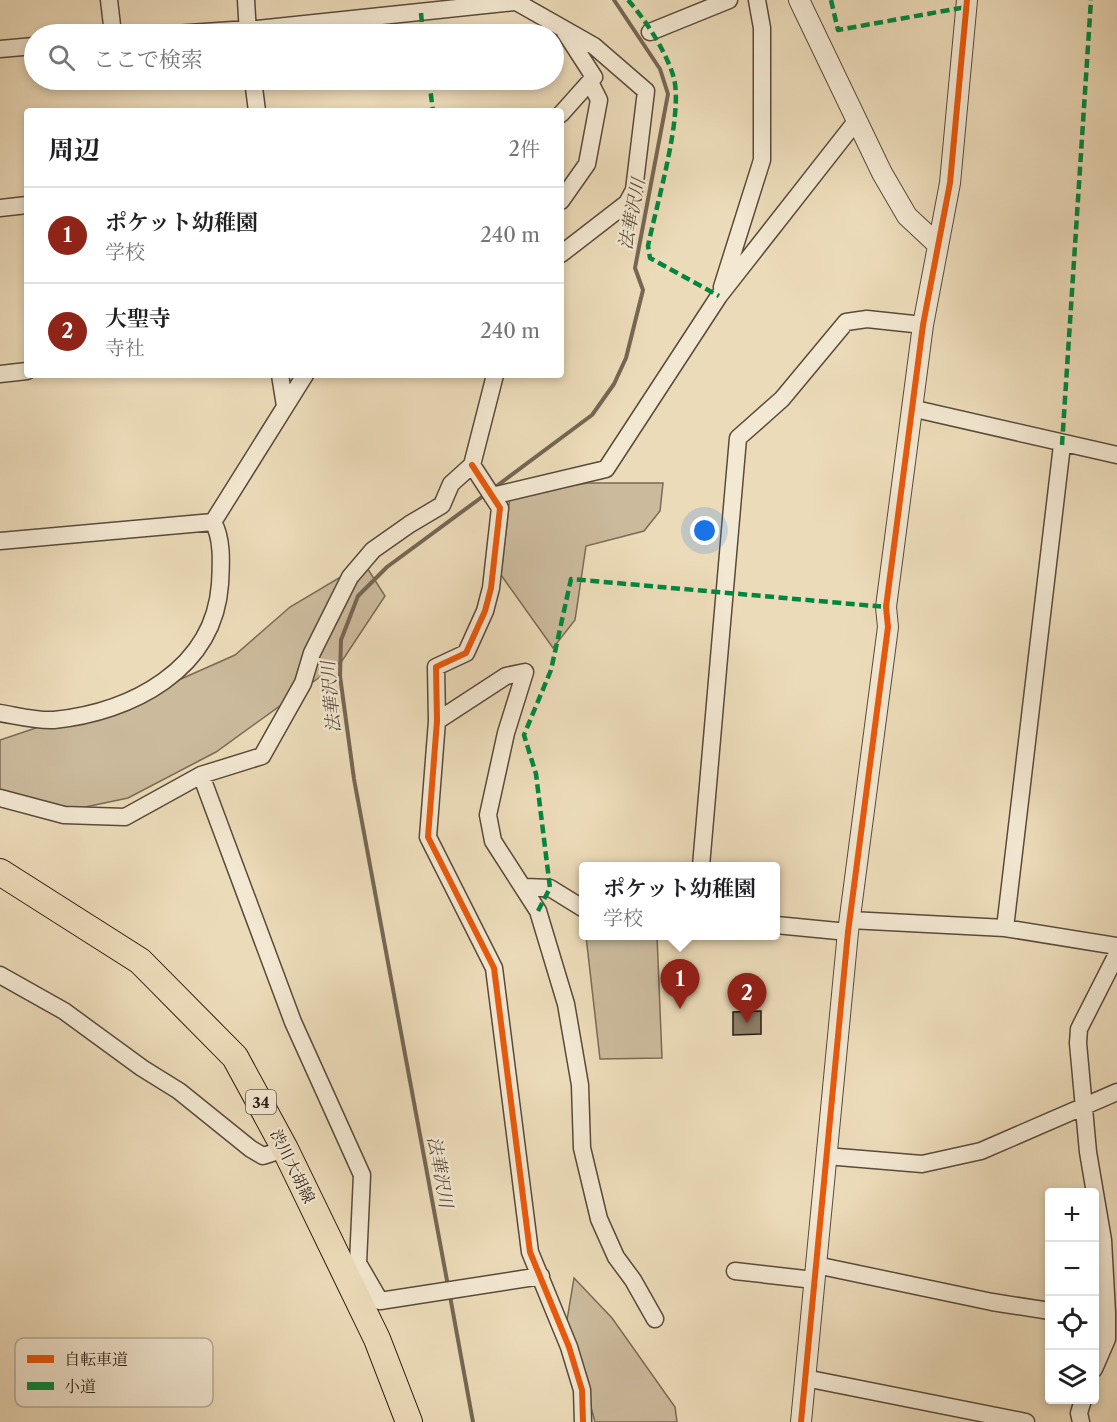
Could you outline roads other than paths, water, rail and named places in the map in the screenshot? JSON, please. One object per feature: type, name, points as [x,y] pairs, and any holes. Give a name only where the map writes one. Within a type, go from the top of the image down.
[{"type":"main road","name":"渋川大胡線","points":[[0,872],[140,961],[235,1057],[350,1266],[410,1422]]},
{"type":"street","points":[[110,0],[112,24]]},
{"type":"street","points":[[246,0],[248,24]]},
{"type":"street","points":[[650,32],[729,0]]},
{"type":"street","points":[[719,296],[762,160],[762,28],[757,0]]},
{"type":"street","points":[[799,0],[907,216],[938,244]]},
{"type":"street","points":[[801,1422],[849,926],[888,627],[886,607],[923,325],[950,183],[966,0]]},
{"type":"street","points":[[310,24],[513,1],[555,24]]},
{"type":"street","points":[[564,29],[594,46],[646,91],[634,190],[627,203],[564,252]]},
{"type":"street","points":[[564,32],[594,77],[564,111]]},
{"type":"street","points":[[0,49],[24,47]]},
{"type":"street","points":[[564,197],[587,164],[599,100],[590,82]]},
{"type":"street","points":[[254,90],[256,108]]},
{"type":"street","points":[[492,496],[606,469],[719,296],[857,120]]},
{"type":"street","points":[[0,208],[24,205]]},
{"type":"street","points":[[701,862],[738,438],[782,399],[846,321],[867,319],[923,325]]},
{"type":"street","points":[[0,374],[24,371]]},
{"type":"street","points":[[280,378],[285,406]]},
{"type":"street","points":[[213,522],[303,378]]},
{"type":"street","points":[[0,798],[64,815],[125,817],[201,775],[262,756],[303,683],[312,654],[350,577],[373,550],[410,524],[442,506],[451,484],[472,465],[494,378]]},
{"type":"street","points":[[911,408],[1062,445],[1117,455]]},
{"type":"street","points":[[1005,928],[1062,445]]},
{"type":"street","points":[[472,465],[500,508],[491,588],[485,611],[466,653],[436,667],[437,721],[428,837],[494,968],[530,1252],[569,1347],[582,1390],[583,1422]]},
{"type":"street","points":[[0,541],[213,522]]},
{"type":"street","points":[[0,713],[53,720],[100,712],[138,698],[169,679],[189,661],[206,636],[212,620],[219,592],[222,563],[217,529],[213,522]]},
{"type":"street","points":[[437,721],[506,676],[525,672],[506,733],[488,815],[493,841],[525,887],[537,911],[566,1004],[579,1085],[582,1148],[598,1218],[616,1257],[633,1280],[655,1319]]},
{"type":"street","points":[[201,775],[293,1022],[362,1175],[350,1266],[380,1301],[541,1276]]},
{"type":"street","points":[[525,887],[550,888],[579,906]]},
{"type":"street","points":[[780,925],[1005,928],[1117,946]]},
{"type":"street","points":[[1099,1359],[1107,1339],[1101,1319],[1103,1240],[1083,1106],[1079,1029],[1117,954]]},
{"type":"street","points":[[0,975],[64,1011],[142,1068],[179,1091],[251,1149],[263,1156],[285,1149]]},
{"type":"street","points":[[826,1156],[922,1164],[981,1151],[1117,1092]]},
{"type":"street","points":[[735,1271],[815,1273],[1045,1310]]},
{"type":"street","points":[[805,1378],[1026,1422]]},
{"type":"street","points":[[1081,1422],[1079,1413],[1082,1404]]},
{"type":"waterway","name":"法華沢川","points":[[494,488],[592,415],[614,384],[626,358],[643,290],[635,268],[668,94],[660,69],[614,0]]},
{"type":"waterway","name":"法華沢川","points":[[448,1286],[354,779],[340,676],[341,640],[358,596],[387,567],[486,494]]},
{"type":"waterway","name":"法華沢川","points":[[450,1296],[473,1422]]},
{"type":"place","name":"ポケット幼稚園","points":[[680,1009]]},
{"type":"place","name":"大聖寺","points":[[747,1023]]}]
